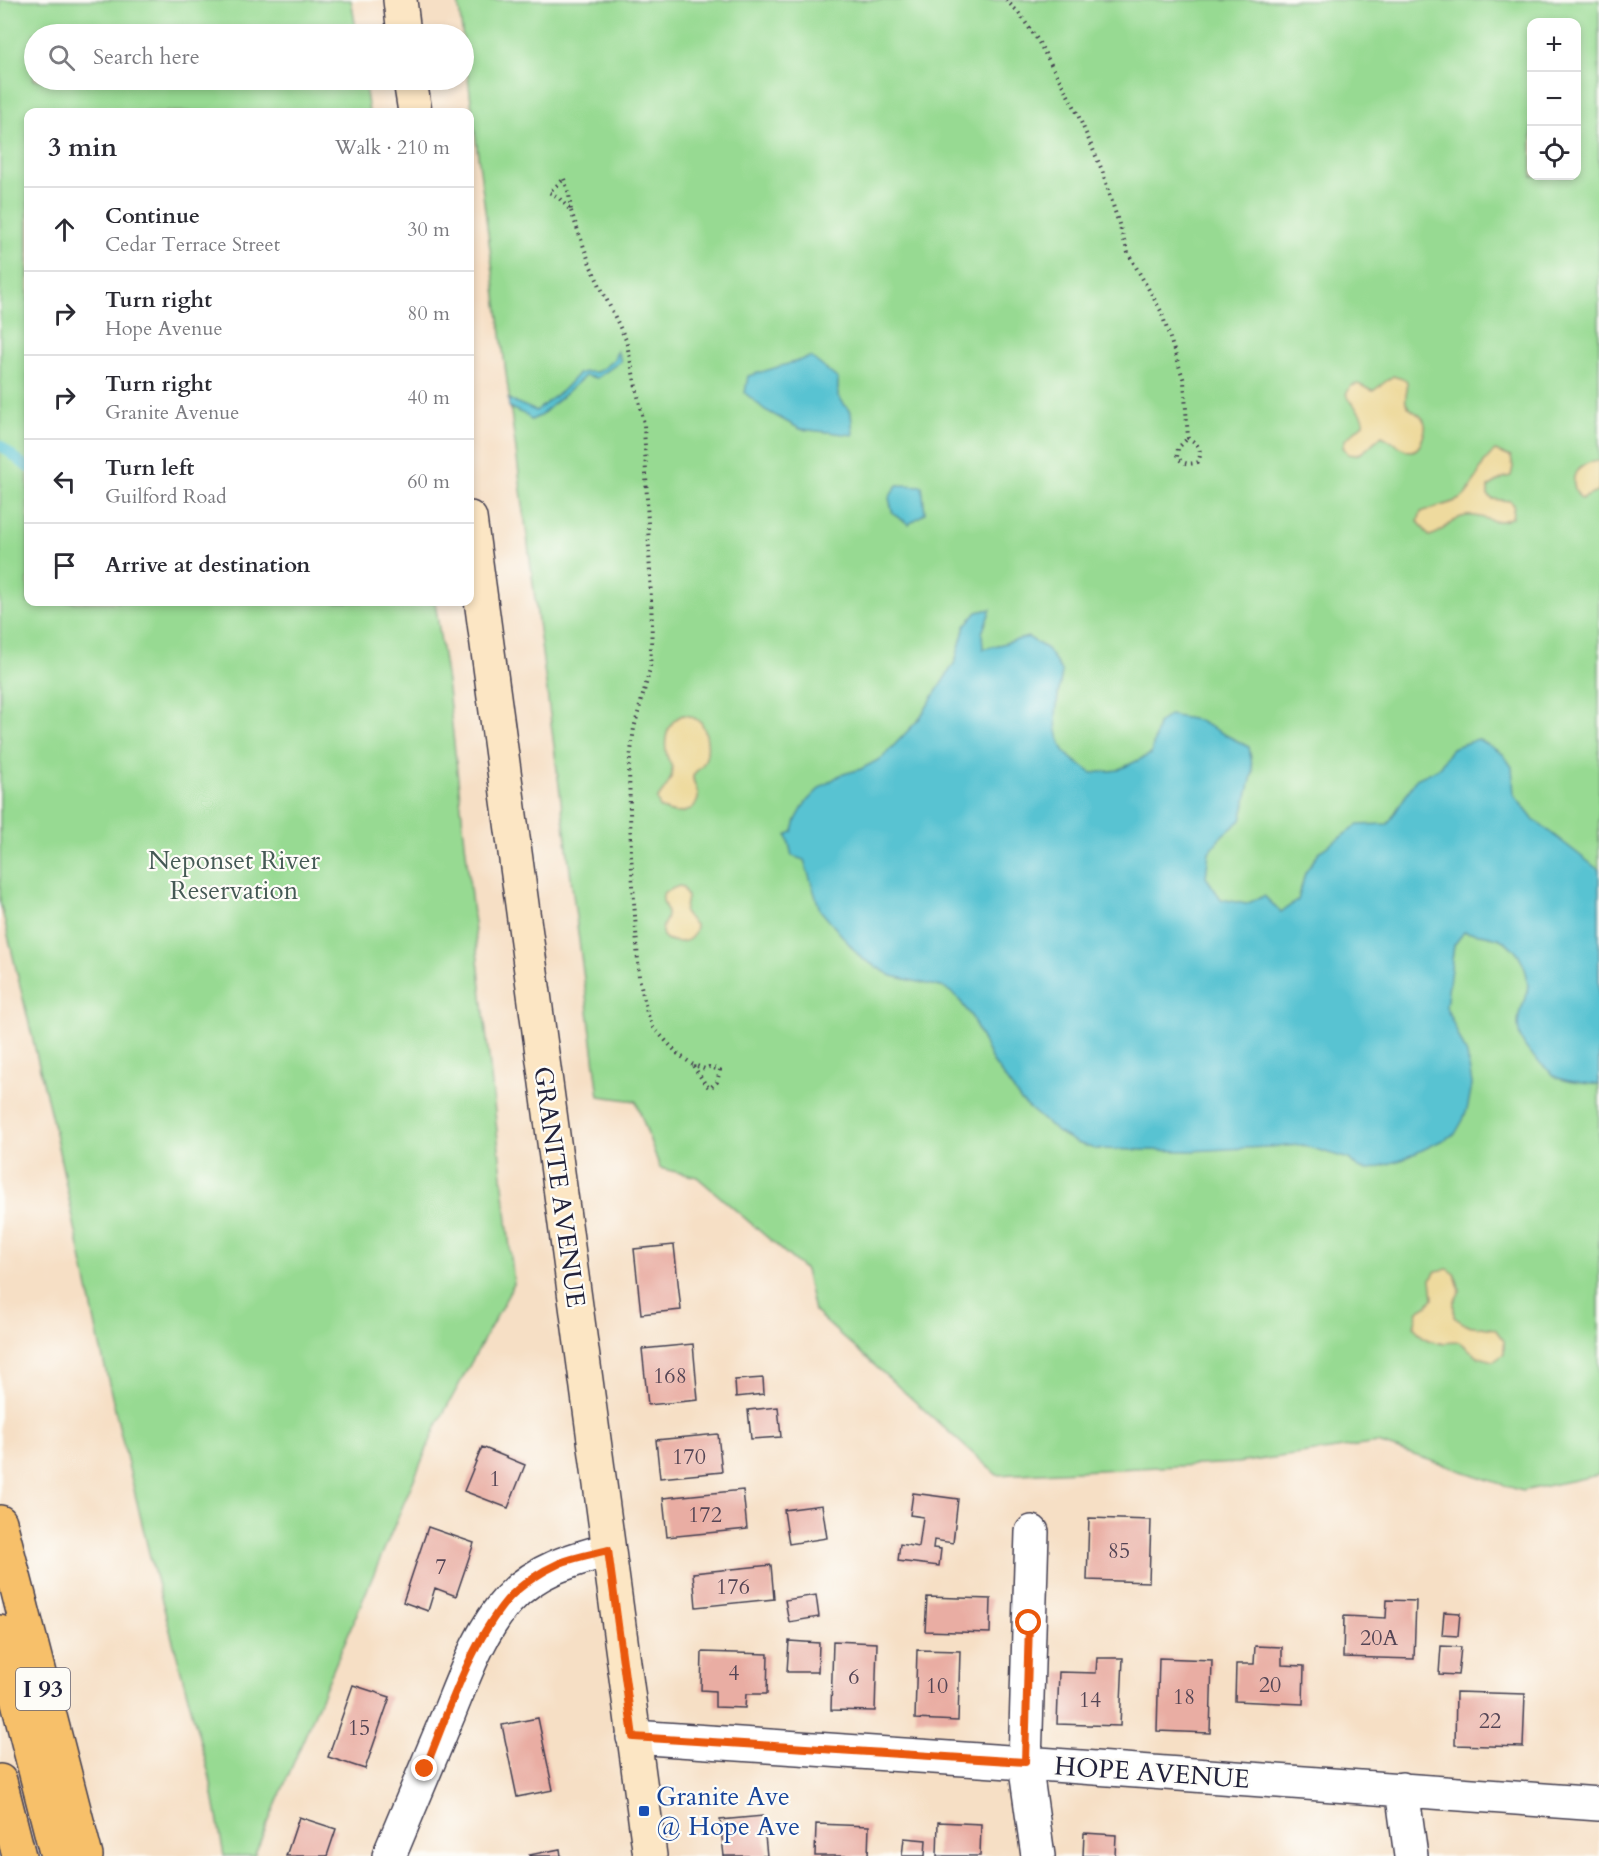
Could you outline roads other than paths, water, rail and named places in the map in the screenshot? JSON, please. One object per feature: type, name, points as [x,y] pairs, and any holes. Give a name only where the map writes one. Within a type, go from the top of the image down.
[{"type":"highway","name":"I 93","points":[[0,1522],[86,1856]]},
{"type":"highway","name":"I 93","points":[[0,1632],[57,1856]]},
{"type":"highway","points":[[0,1782],[19,1856]]},
{"type":"main road","points":[[400,0],[403,24]]},
{"type":"main road","points":[[412,90],[414,108]]},
{"type":"main road","name":"GRANITE AVENUE","points":[[474,548],[650,1856]]},
{"type":"street","points":[[1032,1532],[1025,1762],[1038,1856]]},
{"type":"street","points":[[389,1856],[471,1660],[488,1628],[508,1599],[530,1580],[561,1563],[608,1550]]},
{"type":"street","name":"HOPE AVENUE","points":[[633,1737],[1025,1762],[1599,1804]]},
{"type":"street","points":[[1402,1790],[1411,1856]]},
{"type":"water","points":[[617,351],[621,361],[597,378],[585,376],[540,416],[531,420],[509,407],[508,399],[536,411],[563,390],[578,374],[597,372],[605,367],[614,359]]},
{"type":"water","points":[[811,357],[838,379],[838,396],[851,413],[853,435],[800,429],[765,410],[745,393],[748,376]]},
{"type":"water","points":[[897,485],[922,486],[925,513],[909,524],[893,514],[889,498]]},
{"type":"water","points":[[991,609],[982,633],[983,649],[1028,637],[1047,649],[1062,672],[1056,714],[1061,744],[1071,759],[1092,773],[1118,770],[1151,754],[1158,724],[1169,715],[1197,720],[1249,747],[1253,772],[1241,820],[1220,838],[1209,852],[1206,877],[1221,899],[1246,904],[1264,896],[1281,912],[1298,900],[1305,873],[1319,852],[1358,825],[1388,824],[1416,779],[1438,769],[1452,748],[1478,739],[1503,754],[1512,767],[1514,795],[1533,819],[1599,870],[1599,1085],[1562,1080],[1529,1052],[1521,1039],[1518,1024],[1527,990],[1526,972],[1519,956],[1514,949],[1500,939],[1464,932],[1454,945],[1446,1007],[1467,1055],[1472,1084],[1468,1106],[1455,1134],[1404,1159],[1368,1170],[1358,1168],[1349,1159],[1302,1145],[1190,1151],[1095,1149],[1077,1143],[1057,1132],[1021,1101],[993,1062],[971,1016],[958,998],[945,988],[892,976],[861,958],[820,910],[804,860],[792,856],[787,835],[793,831],[806,802],[821,787],[840,775],[861,769],[882,758],[919,719],[955,662],[965,626],[977,612]]},
{"type":"waterway","points":[[0,445],[24,465]]},
{"type":"place","name":"Granite Ave @ Hope Ave","points":[[644,1811]]},
{"type":"park label","name":"Neponset River Reservation","points":[[234,875]]}]
